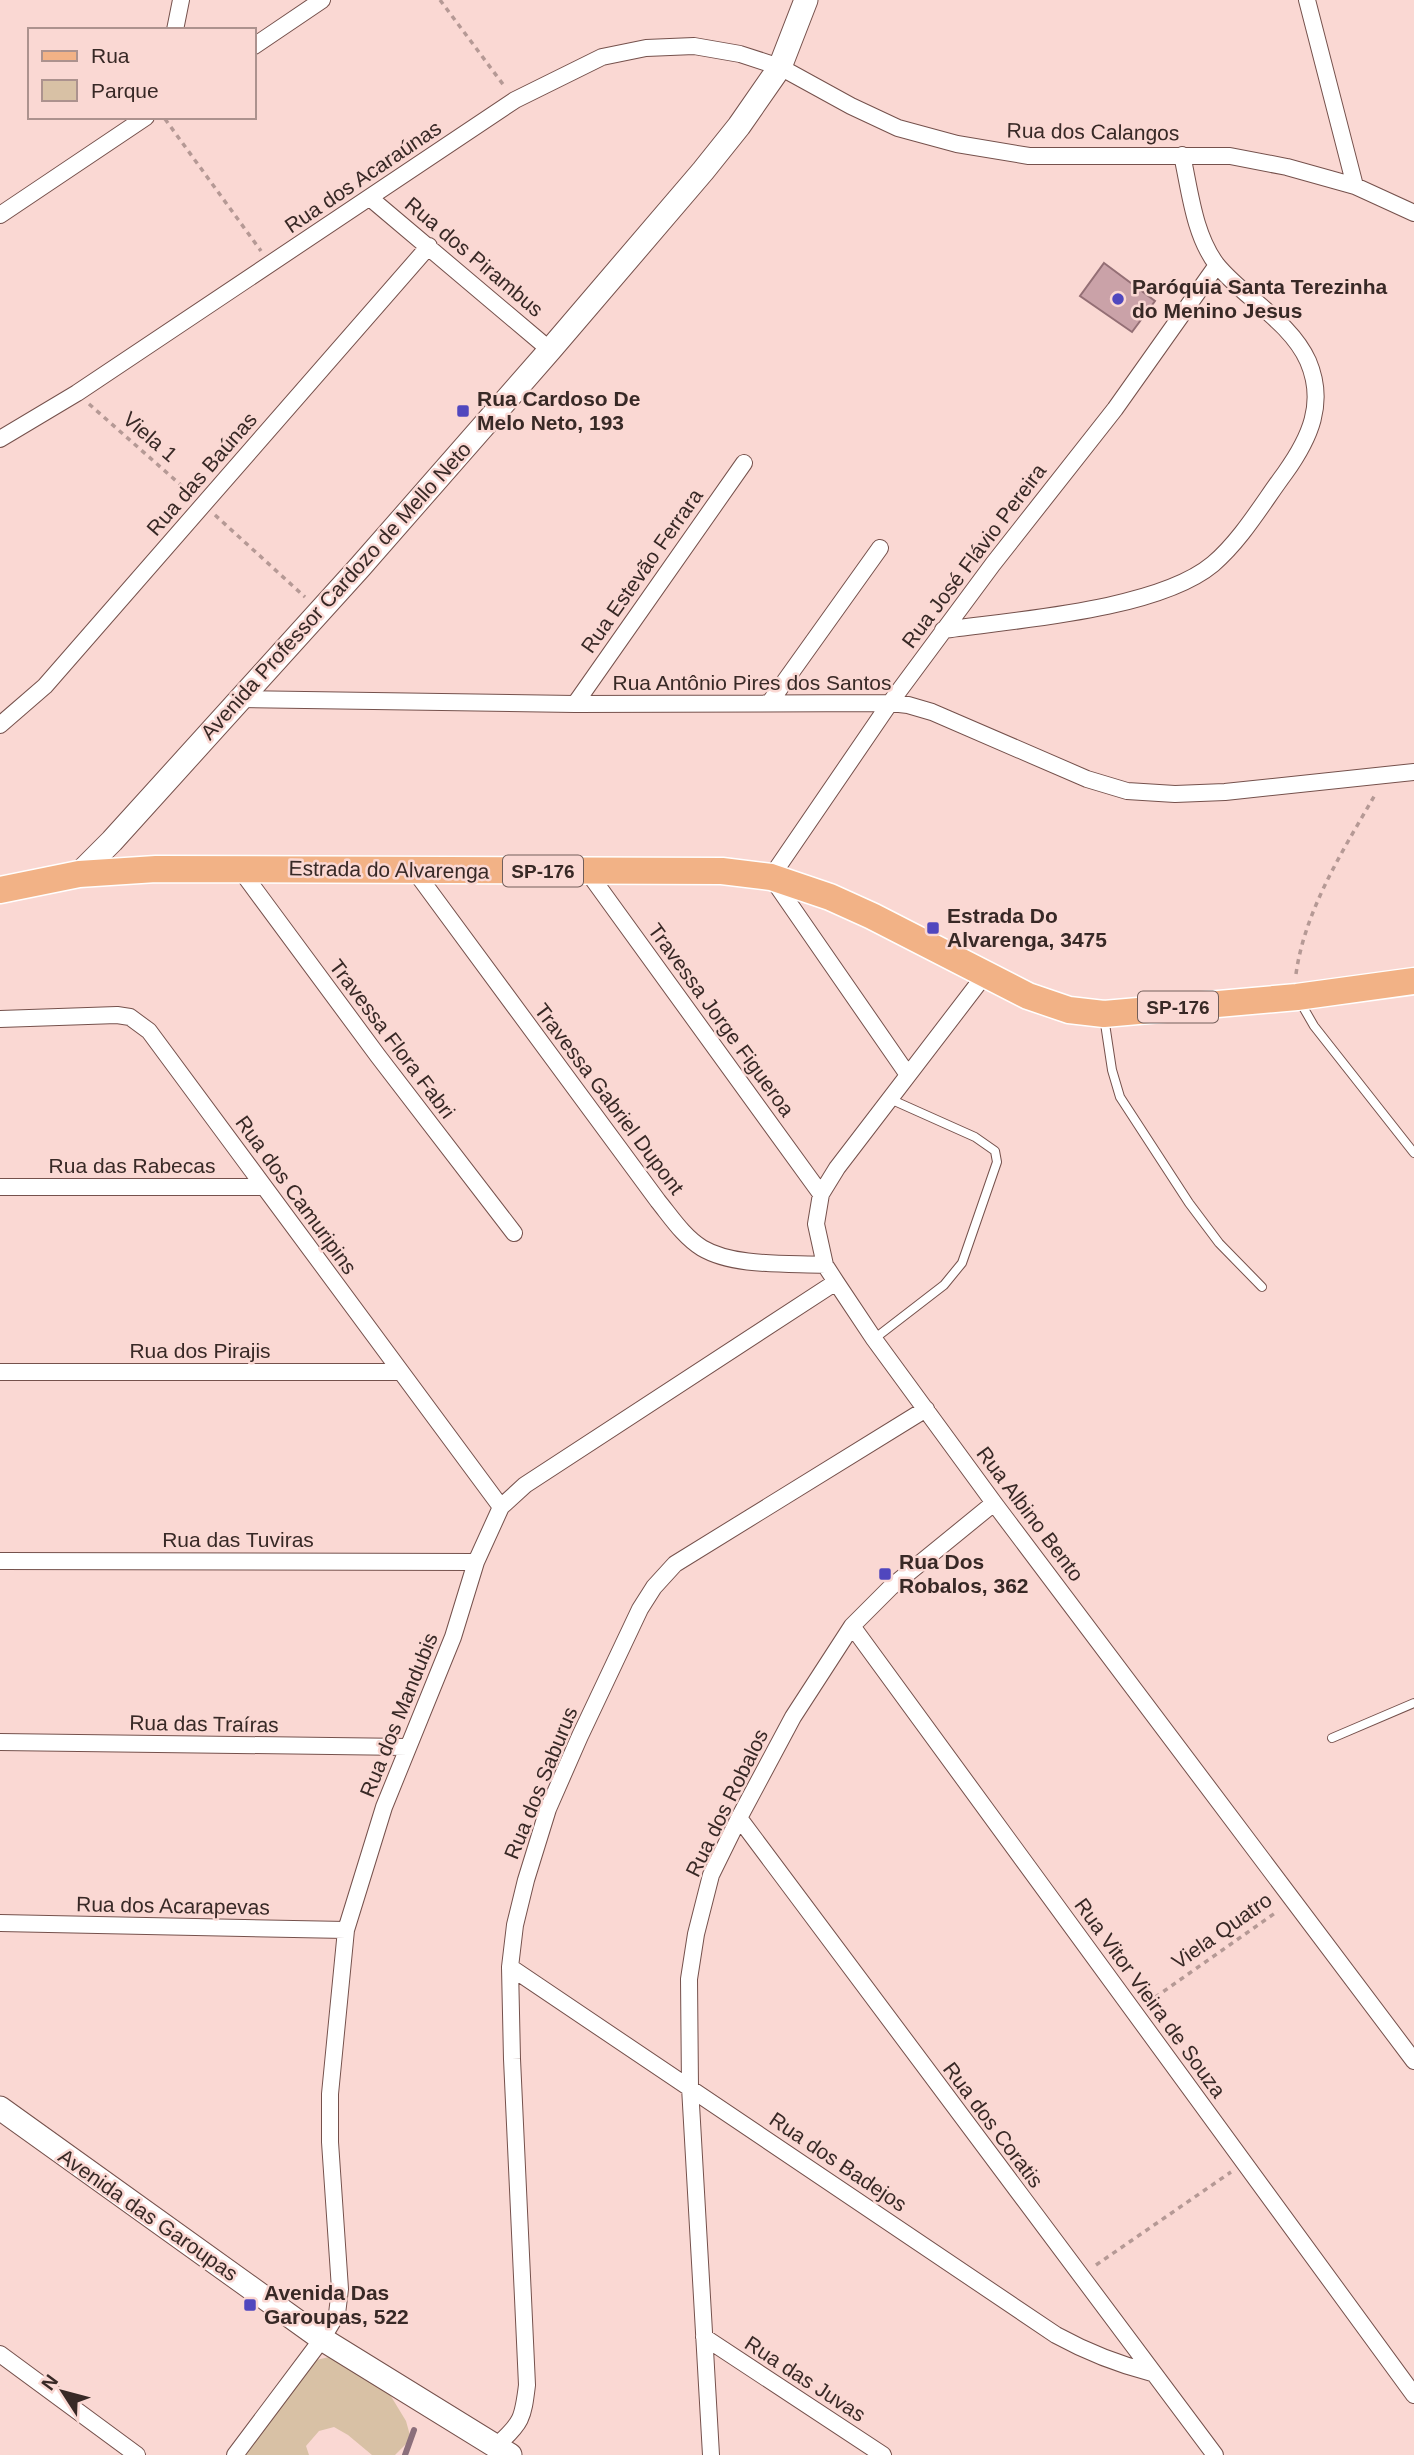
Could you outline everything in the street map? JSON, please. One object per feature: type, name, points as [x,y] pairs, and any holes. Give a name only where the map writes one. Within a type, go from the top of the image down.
[{"type":"main road","name":"Avenida Professor Cardozo de Mello Neto","points":[[79,874],[240,699],[551,350],[725,144],[780,67],[806,0]]},
{"type":"main road","name":"Estrada do Alvarenga","points":[[0,890],[79,874],[156,869],[722,871],[771,877],[830,897],[872,916],[984,976],[1028,996],[1069,1010],[1104,1014],[1297,997],[1414,981]]},
{"type":"main road","name":"Estrada do Alvarenga","points":[[1379,985],[1414,989]]},
{"type":"main road","name":"Avenida das Garoupas","points":[[0,2108],[322,2339],[503,2451]]},
{"type":"street","points":[[174,28],[181,0]]},
{"type":"street","points":[[256,45],[322,0]]},
{"type":"street","points":[[1307,0],[1355,186]]},
{"type":"street","name":"Rua dos Acaraúnas","points":[[0,439],[77,393],[515,100],[602,57],[646,48],[694,46],[740,54],[780,67]]},
{"type":"street","name":"Rua dos Calangos","points":[[780,67],[898,128],[957,144],[1029,156],[1230,156],[1287,167],[1355,186],[1414,213]]},
{"type":"street","points":[[0,215],[143,119]]},
{"type":"street","points":[[943,630],[1081,611],[1153,594],[1187,580],[1210,567],[1230,549],[1297,456],[1314,418],[1317,401],[1315,382],[1307,359],[1293,339],[1217,265],[1197,221],[1182,155]]},
{"type":"street","name":"Rua dos Pirambus","points":[[370,198],[551,350]]},
{"type":"street","name":"Rua das Baúnas","points":[[0,725],[45,686],[429,246]]},
{"type":"street","name":"Rua José Flávio Pereira","points":[[771,877],[943,630],[1115,409],[1217,265]]},
{"type":"street","name":"Rua Estevão Ferrara","points":[[575,704],[744,463]]},
{"type":"street","points":[[770,702],[880,548]]},
{"type":"street","name":"Rua Antônio Pires dos Santos","points":[[240,699],[575,704],[890,703],[932,712],[1087,779],[1127,791],[1175,794],[1225,792],[1414,772]]},
{"type":"street","name":"Travessa Flora Fabri","points":[[239,868],[378,1056],[514,1233]]},
{"type":"street","name":"Travessa Gabriel Dupont","points":[[414,870],[685,1234],[700,1247],[735,1260],[825,1265]]},
{"type":"street","name":"Travessa Jorge Figueroa","points":[[587,871],[821,1194]]},
{"type":"street","points":[[771,877],[908,1075]]},
{"type":"street","name":"Rua Albino Bento","points":[[984,976],[821,1194],[816,1224],[825,1265],[874,1339],[994,1503],[1414,2061]]},
{"type":"street","name":"Rua dos Camuripins","points":[[0,1019],[117,1015],[130,1017],[149,1031],[501,1507]]},
{"type":"street","name":"Rua das Rabecas","points":[[0,1187],[264,1187]]},
{"type":"street","name":"Rua dos Mandubis","points":[[235,2455],[322,2339],[337,2314],[340,2289],[330,2142],[330,2094],[346,1930],[384,1807],[453,1637],[477,1562],[501,1507],[525,1485],[836,1282]]},
{"type":"street","name":"Rua dos Pirajis","points":[[0,1373],[401,1372]]},
{"type":"street","name":"Rua dos Saburus","points":[[503,2451],[510,2433],[523,2417],[527,2385],[510,1967],[515,1925],[548,1809],[640,1609],[654,1587],[675,1564],[791,1495],[926,1409]]},
{"type":"street","name":"Rua dos Robalos","points":[[711,2455],[690,2087],[689,1979],[696,1934],[711,1875],[798,1709],[852,1626],[891,1587],[994,1503]]},
{"type":"street","name":"Rua das Tuviras","points":[[0,1561],[477,1562]]},
{"type":"street","name":"Rua Vitor Vieira de Souza","points":[[852,1626],[1414,2395]]},
{"type":"street","name":"Rua das Traíras","points":[[0,1742],[408,1747]]},
{"type":"street","name":"Rua dos Coratis","points":[[739,1818],[1215,2455]]},
{"type":"street","name":"Rua dos Acarapevas","points":[[0,1923],[346,1930]]},
{"type":"street","name":"Rua dos Badejos","points":[[510,1967],[1056,2335],[1122,2366],[1152,2373]]},
{"type":"street","name":"Rua das Juvas","points":[[704,2337],[883,2455]]},
{"type":"street","points":[[0,2354],[138,2455]]},
{"type":"lane","points":[[1297,997],[1314,1026],[1414,1153]]},
{"type":"lane","points":[[1104,1014],[1112,1070],[1120,1097],[1189,1203],[1219,1243],[1262,1287]]},
{"type":"lane","points":[[874,1339],[943,1285],[962,1263],[998,1162],[995,1151],[975,1136],[890,1099]]},
{"type":"lane","points":[[1332,1738],[1414,1703]]},
{"type":"path","points":[[440,0],[515,100]]},
{"type":"path","points":[[165,119],[270,264]]},
{"type":"path","name":"Viela 1","points":[[77,393],[319,610]]},
{"type":"path","points":[[1297,997],[1296,972],[1308,927],[1324,888],[1385,776]]},
{"type":"path","name":"Viela Quatro","points":[[1134,2012],[1294,1899]]},
{"type":"path","points":[[1080,2276],[1245,2163]]},
{"type":"green space","points":[[329,2357],[348,2360],[389,2393],[406,2421],[411,2439],[395,2455],[372,2455],[334,2427],[319,2431],[306,2446],[309,2455],[243,2455],[312,2361]]},
{"type":"building","name":"Paróquia Santa Terezinha do Menino Jesus","points":[[1104,263],[1155,301],[1132,332],[1080,296]]},
{"type":"waterway","points":[[405,2455],[414,2430]]},
{"type":"place","name":"Paróquia Santa Terezinha do Menino Jesus","points":[[1118,299]]},
{"type":"place","name":"Rua Cardoso De Melo Neto, 193","points":[[463,411]]},
{"type":"place","name":"Estrada Do Alvarenga, 3475","points":[[933,928]]},
{"type":"place","name":"Rua Dos Robalos, 362","points":[[885,1574]]},
{"type":"place","name":"Avenida Das Garoupas, 522","points":[[250,2305]]}]
